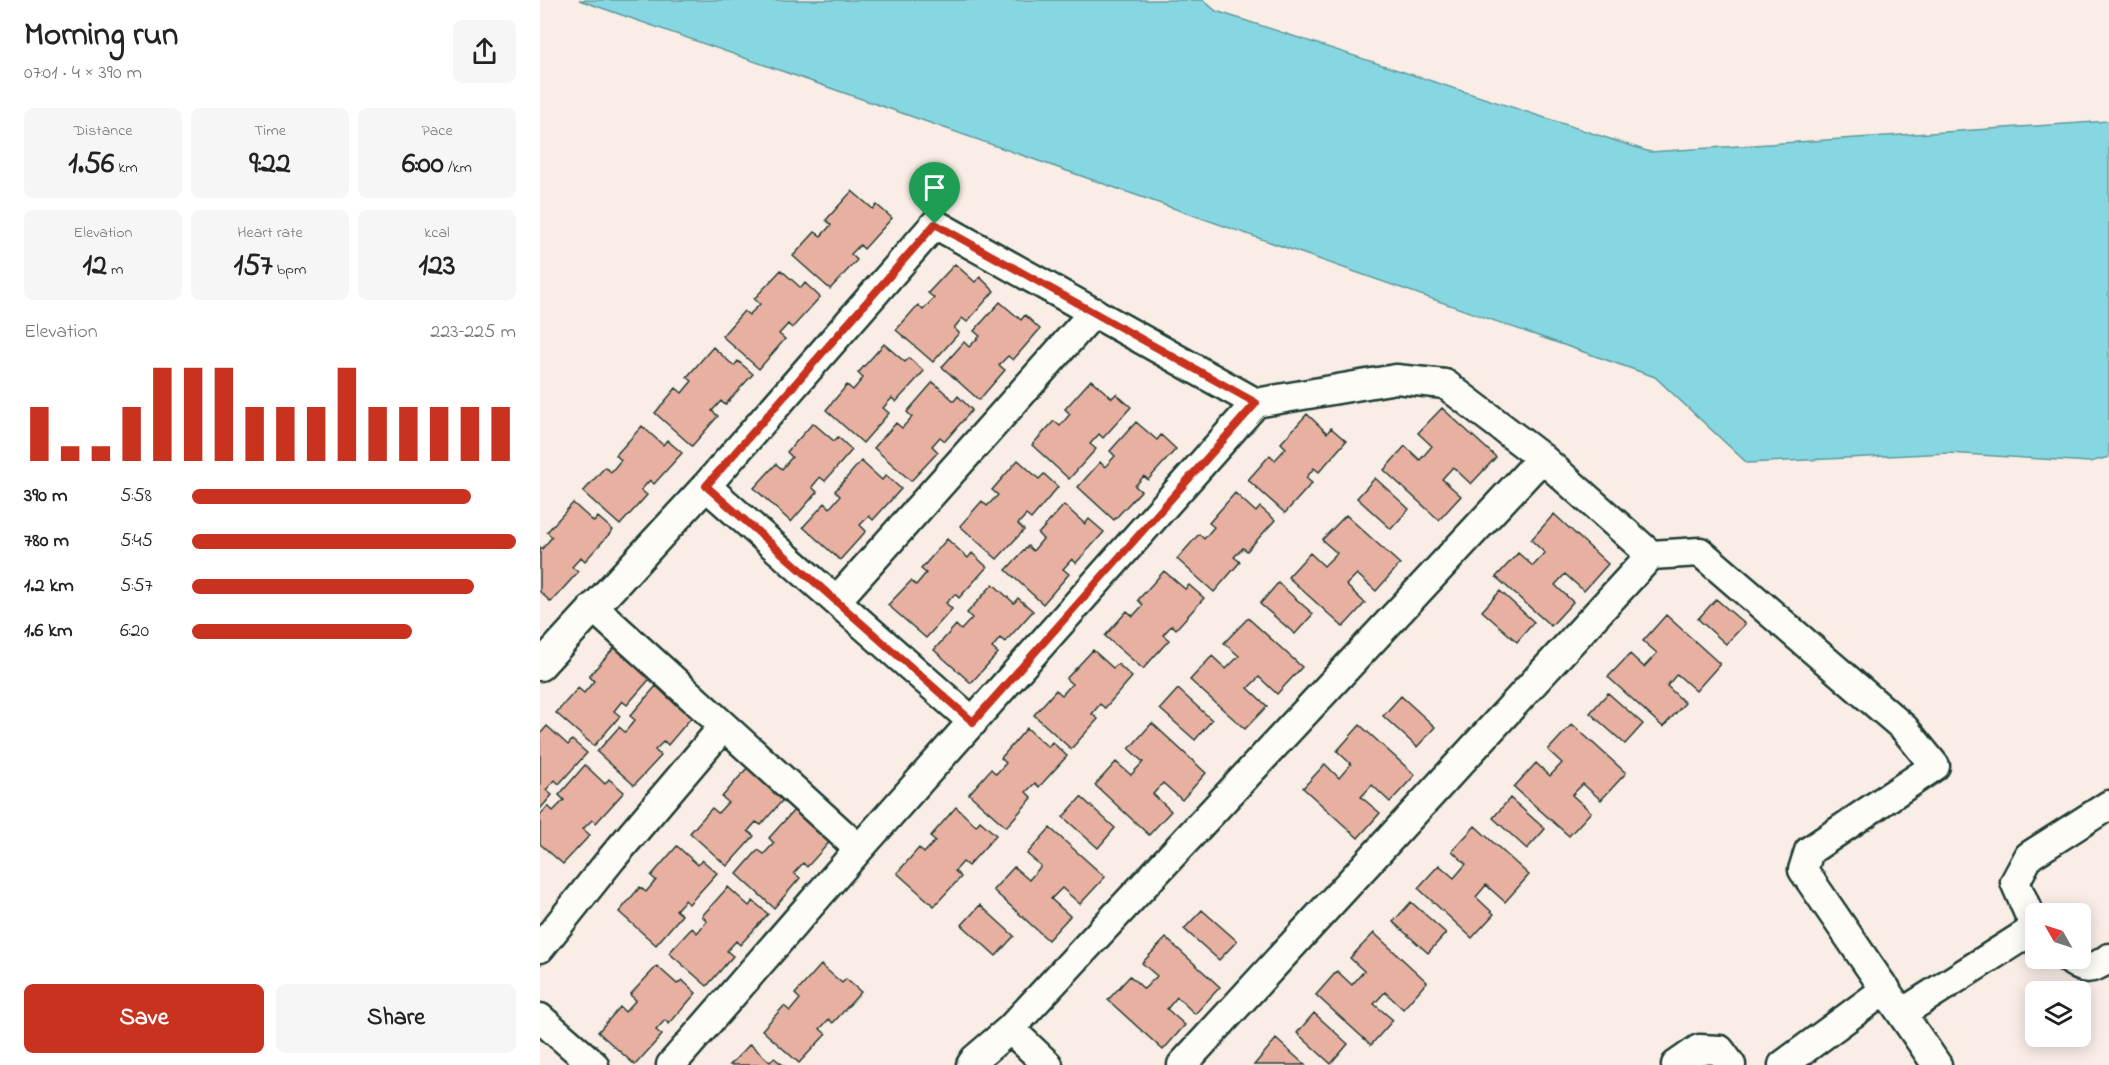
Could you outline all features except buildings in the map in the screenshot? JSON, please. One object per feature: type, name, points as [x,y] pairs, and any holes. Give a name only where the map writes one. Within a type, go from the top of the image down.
[{"type":"street","points":[[540,666],[706,486],[935,224],[1256,403]]},
{"type":"street","points":[[836,601],[1094,312]]},
{"type":"street","points":[[671,1065],[859,849],[1256,403],[1396,379],[1445,384],[1542,458],[1651,555]]},
{"type":"street","points":[[971,1065],[1010,1029],[1542,458]]},
{"type":"street","points":[[706,486],[973,722]]},
{"type":"street","points":[[1182,1065],[1651,555],[1700,552],[1904,728],[1935,766],[1809,851],[1803,870],[1937,1065]]},
{"type":"street","points":[[593,607],[859,849]]},
{"type":"street","points":[[540,948],[612,858],[723,727]]},
{"type":"street","points":[[2025,906],[2015,882],[2029,856],[2109,805]]},
{"type":"street","points":[[1902,1013],[2025,935]]},
{"type":"street","points":[[2091,967],[2097,968],[2109,958]]},
{"type":"street","points":[[1783,1065],[1886,989]]},
{"type":"street","points":[[540,1018],[594,1065]]},
{"type":"street","points":[[1010,1029],[1048,1065]]},
{"type":"street","points":[[1676,1065],[1699,1049],[1720,1050],[1731,1065]]},
{"type":"water","points":[[579,0],[1203,0],[1216,11],[1650,152],[2109,121],[2109,457],[2090,462],[1948,453],[1747,463],[1655,377]]},
{"type":"route","points":[[935,224],[1256,403],[973,722],[706,486],[935,224]]}]
